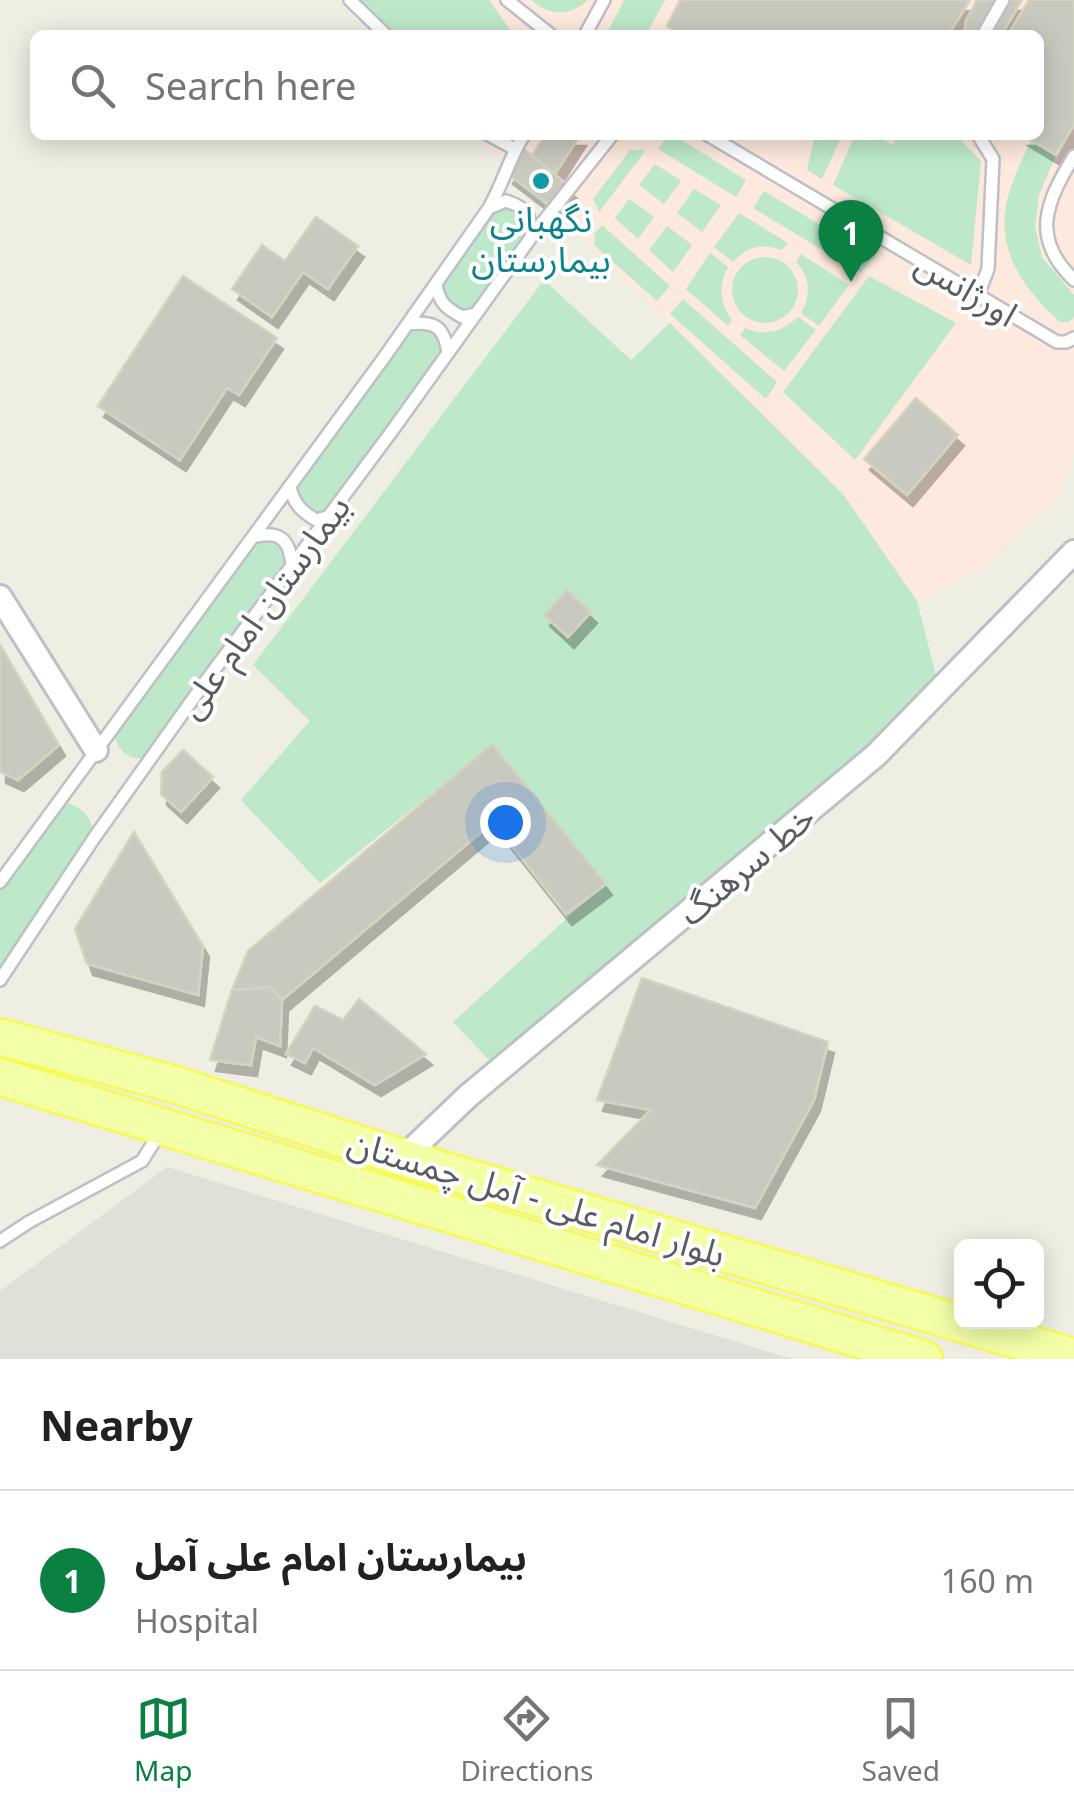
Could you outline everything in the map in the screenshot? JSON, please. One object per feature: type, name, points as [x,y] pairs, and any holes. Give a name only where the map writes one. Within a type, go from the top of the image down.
[{"type":"main road","name":"بلوار امام علی - آمل چمستان","points":[[1,1037],[170,1084],[403,1158],[1074,1357]]},
{"type":"main road","name":"بلوار امام علی - آمل چمستان","points":[[0,1077],[924,1359]]},
{"type":"main road","points":[[163,1127],[170,1084]]},
{"type":"street","name":"خط سرهنگ","points":[[403,1158],[468,1096],[876,755],[1074,552]]},
{"type":"street","points":[[0,596],[96,750]]},
{"type":"lane","points":[[350,0],[381,30]]},
{"type":"lane","points":[[588,30],[604,0]]},
{"type":"lane","points":[[985,30],[1003,0]]},
{"type":"lane","points":[[510,2],[545,30]]},
{"type":"lane","points":[[499,140],[515,149]]},
{"type":"lane","name":"بیمارستان امام علی","points":[[0,882],[490,208],[521,140]]},
{"type":"lane","points":[[532,236],[608,140]]},
{"type":"lane","name":"اورژانس","points":[[716,140],[1056,342],[1074,338]]},
{"type":"lane","points":[[978,294],[988,268],[993,159],[981,140]]},
{"type":"lane","name":"اورژانس","points":[[1074,156],[1049,206],[1046,228],[1049,248],[1058,266],[1074,280]]},
{"type":"lane","points":[[490,208],[506,201],[520,206],[530,217],[532,236]]},
{"type":"lane","name":"بیمارستان امام علی","points":[[0,980],[94,838],[532,236]]},
{"type":"lane","points":[[436,284],[438,300],[449,310],[462,317],[476,314]]},
{"type":"lane","points":[[408,324],[425,322],[438,327],[445,336],[448,353]]},
{"type":"lane","points":[[290,487],[292,500],[302,511],[316,520],[328,516]]},
{"type":"lane","points":[[253,537],[268,533],[282,539],[290,550],[292,566]]},
{"type":"lane","points":[[0,1019],[1,1037]]},
{"type":"lane","points":[[0,1241],[142,1161],[163,1127]]},
{"type":"shaded area","points":[[345,0],[1074,0],[1074,452],[1060,495],[986,566],[917,601],[843,494],[479,140],[1044,140],[1044,30],[373,30]]},
{"type":"shaded area","points":[[167,1167],[792,1359],[0,1359],[0,1291]]},
{"type":"green space","points":[[355,0],[489,0],[510,30],[388,30]]},
{"type":"green space","points":[[531,0],[588,0],[560,12]]},
{"type":"green space","points":[[624,0],[665,0],[649,30],[609,30]]},
{"type":"green space","points":[[681,140],[746,180],[736,197],[658,149],[664,141]]},
{"type":"green space","points":[[814,140],[840,140],[822,179],[807,170]]},
{"type":"green space","points":[[853,140],[884,140],[893,145],[896,140],[961,140],[981,161],[971,265],[833,185]]},
{"type":"green space","points":[[1031,140],[1056,155],[1039,195],[1035,226],[1042,257],[1074,295],[1074,317],[1069,322],[1060,322],[1026,285],[1006,240],[1008,197]]},
{"type":"green space","points":[[630,150],[646,150],[599,212],[593,199]]},
{"type":"green space","points":[[655,164],[681,181],[664,204],[639,185]]},
{"type":"green space","points":[[694,189],[721,205],[702,232],[677,213]]},
{"type":"green space","points":[[764,191],[873,257],[861,273],[753,208]]},
{"type":"green space","points":[[629,199],[654,217],[638,239],[615,218]]},
{"type":"green space","points":[[520,206],[532,236],[476,314],[449,310],[436,284],[489,208]]},
{"type":"green space","points":[[739,213],[788,243],[782,250],[750,249],[733,262],[714,247]]},
{"type":"green space","points":[[602,225],[670,286],[657,301],[594,245],[595,233]]},
{"type":"green space","points":[[667,226],[692,245],[673,272],[649,250]]},
{"type":"green space","points":[[710,253],[728,267],[722,288],[732,320],[728,326],[686,289]]},
{"type":"green space","points":[[801,254],[849,285],[819,326],[801,313],[808,286],[796,262]]},
{"type":"green space","points":[[765,257],[778,259],[788,267],[796,277],[796,303],[788,313],[778,321],[765,323],[752,321],[742,313],[734,303],[732,290],[734,277],[742,267],[752,259]]},
{"type":"green space","points":[[869,276],[956,323],[855,460],[783,392]]},
{"type":"green space","points":[[544,280],[631,360],[670,323],[843,494],[917,601],[937,680],[853,764],[493,1064],[453,1022],[605,884],[493,744],[320,883],[241,800],[310,721],[253,665]]},
{"type":"green space","points":[[683,299],[777,382],[766,399],[670,314]]},
{"type":"green space","points":[[798,317],[816,330],[784,371],[740,335],[745,328],[760,332],[780,329]]},
{"type":"green space","points":[[408,324],[437,327],[448,353],[329,516],[316,520],[290,487]]},
{"type":"green space","points":[[253,537],[282,539],[292,566],[152,757],[130,756],[117,743],[113,727]]},
{"type":"green space","points":[[69,803],[87,816],[94,838],[0,980],[0,882],[53,807]]},
{"type":"building","points":[[680,0],[970,0],[951,30],[673,30],[667,26]]},
{"type":"building","points":[[977,0],[1022,0],[1004,30],[965,30]]},
{"type":"building","points":[[1029,0],[1074,0],[1074,124],[1056,155],[1031,140],[1044,140],[1044,30],[1011,30]]},
{"type":"building","points":[[542,140],[577,140],[555,174],[532,155]]},
{"type":"building","name":"نگهبانی بیمارستان","points":[[521,147],[571,188],[554,209],[507,173]]},
{"type":"building","points":[[316,217],[358,246],[328,289],[303,272],[272,317],[232,289],[262,245],[285,261]]},
{"type":"building","points":[[183,276],[277,338],[239,395],[227,388],[180,460],[98,406]]},
{"type":"building","points":[[916,398],[958,435],[907,495],[864,459]]},
{"type":"building","points":[[567,590],[591,612],[568,637],[544,615]]},
{"type":"building","points":[[0,645],[59,745],[18,780],[0,772]]},
{"type":"building","points":[[492,744],[606,884],[566,914],[493,822],[282,1000],[271,987],[232,990],[248,951]]},
{"type":"building","points":[[183,750],[213,777],[181,812],[161,794],[162,772]]},
{"type":"building","points":[[134,832],[203,946],[198,995],[87,964],[75,929]]},
{"type":"building","points":[[642,978],[828,1042],[814,1100],[755,1208],[597,1165],[651,1110],[597,1100]]},
{"type":"building","points":[[271,987],[282,1000],[280,1046],[256,1037],[251,1065],[210,1060],[232,990]]},
{"type":"building","points":[[359,999],[426,1054],[375,1085],[313,1048],[305,1063],[286,1054],[315,1006],[343,1020]]},
{"type":"place","name":"نگهبانی بیمارستان","points":[[541,181]]},
{"type":"place","name":"بیمارستان امام علی آمل","points":[[851,282]]}]
